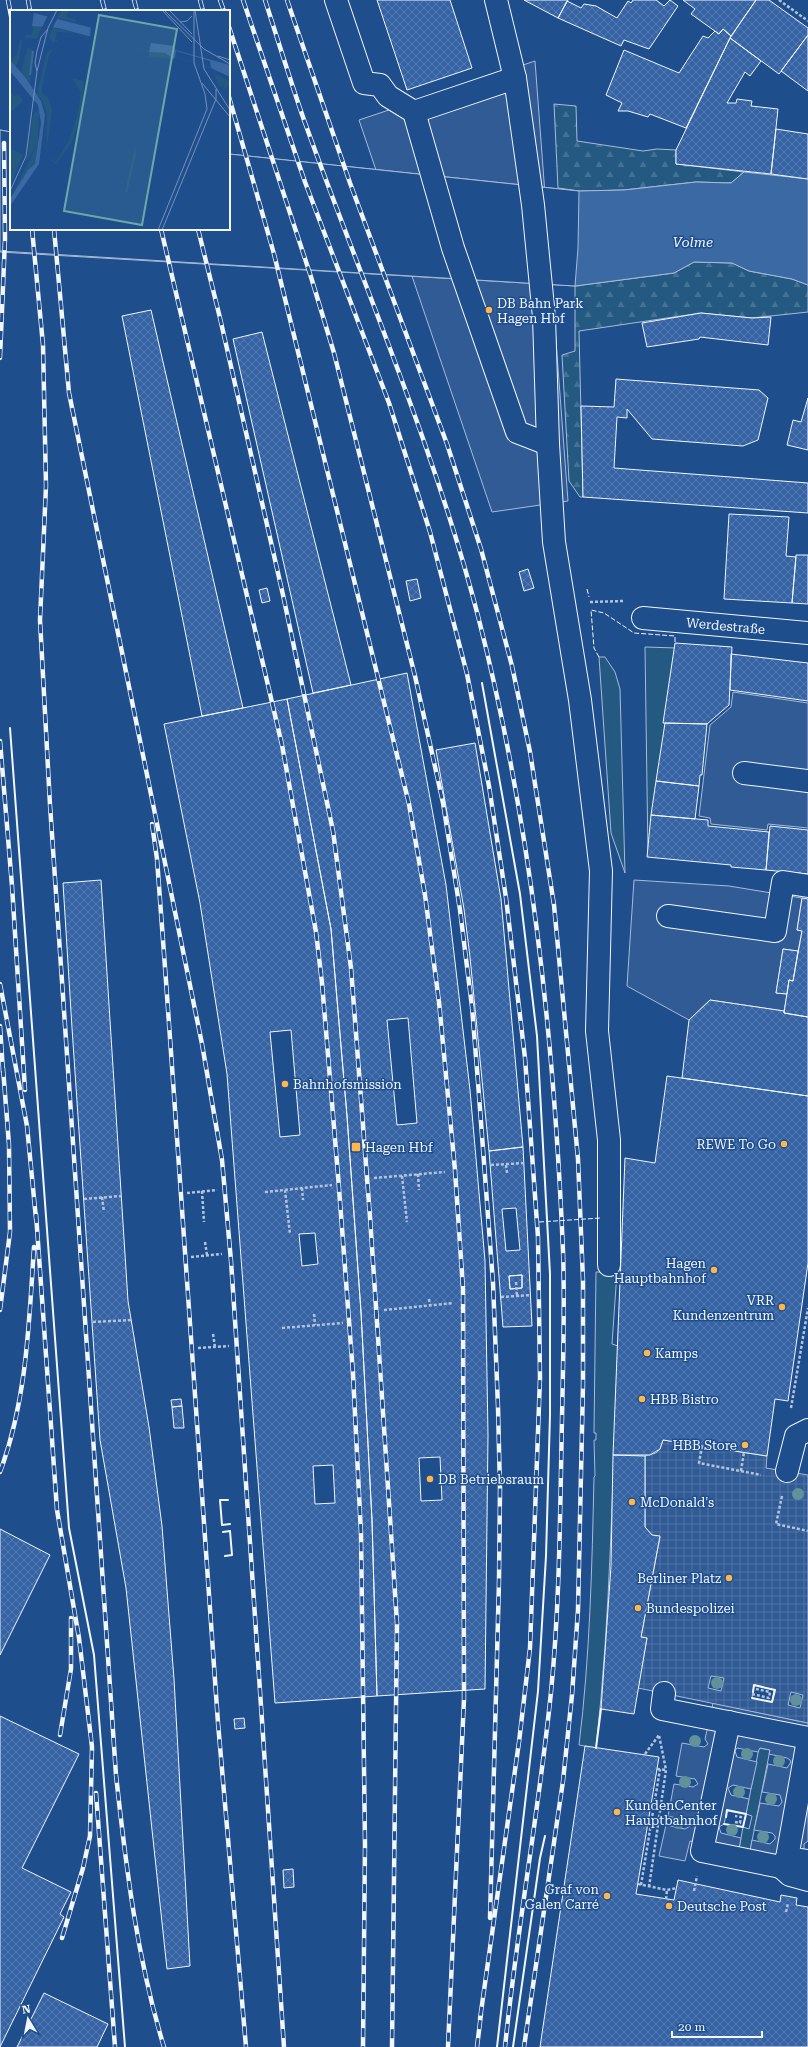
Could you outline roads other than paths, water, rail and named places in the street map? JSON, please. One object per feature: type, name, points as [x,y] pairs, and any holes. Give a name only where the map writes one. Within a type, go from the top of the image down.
[{"type":"lane","points":[[336,0],[364,83],[380,85],[388,96],[414,112],[453,248],[517,432],[548,444]]},
{"type":"lane","points":[[496,0],[515,78],[533,205],[544,317],[548,444],[554,542],[580,700],[601,871],[597,1030],[609,1140],[609,1266]]},
{"type":"lane","points":[[414,112],[515,78]]},
{"type":"lane","name":"Werdestraße","points":[[643,618],[808,633]]},
{"type":"lane","points":[[744,773],[808,781]]},
{"type":"lane","points":[[668,916],[775,931],[783,882],[808,886]]},
{"type":"lane","points":[[788,1471],[802,1433]]},
{"type":"lane","points":[[663,1701],[728,1722],[808,1739],[784,1862],[790,1875],[808,1880]]},
{"type":"lane","points":[[728,1722],[702,1851],[784,1862],[808,1861]]},
{"type":"water","name":"Volme","points":[[0,130],[10,132],[10,230],[230,230],[230,154],[579,191],[624,190],[696,182],[731,183],[744,172],[808,179],[808,285],[792,279],[749,271],[732,263],[694,262],[674,273],[575,286],[0,252]]},
{"type":"railway","points":[[8,0],[10,11]]},
{"type":"railway","points":[[28,0],[30,10]]},
{"type":"railway","points":[[102,0],[105,10]]},
{"type":"railway","points":[[134,0],[137,10]]},
{"type":"railway","points":[[200,0],[203,10]]},
{"type":"railway","points":[[220,0],[224,10]]},
{"type":"railway","points":[[243,0],[305,182],[389,403],[430,532],[467,674],[489,786],[506,898],[525,1058],[538,1237],[540,1378],[530,1648],[519,1742],[480,2019]]},
{"type":"railway","points":[[265,0],[304,120],[397,366],[441,490],[460,553],[478,616],[512,772],[526,851],[537,931],[553,1091],[563,1251],[564,1335],[559,1556],[551,1692],[505,2047]]},
{"type":"railway","points":[[287,0],[350,183],[447,444],[481,549],[512,666],[530,752],[554,905],[578,1159],[583,1281],[583,1384],[578,1610],[572,1695],[563,1781],[524,2047]]},
{"type":"railway","points":[[230,30],[311,277],[334,353],[415,676],[443,803],[460,910],[472,1007],[478,1082],[493,1283],[498,1407],[500,1490],[499,1581],[490,1918]]},
{"type":"railway","points":[[230,100],[274,254],[409,804],[425,895],[439,1002],[455,1170],[463,1289],[464,1699],[448,2047]]},
{"type":"railway","points":[[0,358],[5,239],[4,143]]},
{"type":"railway","points":[[32,230],[43,345],[46,486],[40,620],[50,805],[116,1775],[128,1878],[140,1947],[164,2047]]},
{"type":"railway","points":[[54,230],[69,393],[202,1044],[222,1160],[231,1261],[284,2047]]},
{"type":"railway","points":[[161,230],[282,745],[316,932],[322,983],[353,1374],[361,1534],[365,1845],[363,2047]]},
{"type":"railway","points":[[198,230],[220,318],[283,595],[333,831],[351,968],[370,1217],[397,1623],[392,2047]]},
{"type":"railway","points":[[0,741],[12,886],[25,1090]]},
{"type":"railway","points":[[152,824],[157,859],[166,981],[218,1723],[246,2047]]},
{"type":"railway","points":[[0,984],[27,1126],[36,1219]]},
{"type":"railway","points":[[0,1026],[3,1072]]},
{"type":"railway","points":[[0,1310],[10,1232],[9,1145],[3,1068]]},
{"type":"railway","points":[[36,1214],[57,1510],[79,1638],[92,1747],[90,1836],[83,1868],[62,1938]]},
{"type":"railway","points":[[0,1472],[9,1445],[21,1389],[28,1332],[34,1247]]},
{"type":"railway","points":[[60,1735],[71,1669],[71,1618]]},
{"type":"railway","points":[[96,1793],[115,2047]]},
{"type":"railway","points":[[477,2047],[481,2014]]},
{"type":"place","name":"DB Bahn Park Hagen Hbf","points":[[489,310]]},
{"type":"place","name":"Bahnhofsmission","points":[[285,1084]]},
{"type":"place","name":"REWE To Go","points":[[784,1144]]},
{"type":"place","name":"Hagen Hbf","points":[[356,1147]]},
{"type":"place","name":"Hagen Hauptbahnhof","points":[[714,1270]]},
{"type":"place","name":"VRR Kundenzentrum","points":[[782,1307]]},
{"type":"place","name":"Kamps","points":[[647,1353]]},
{"type":"place","name":"HBB Bistro","points":[[642,1399]]},
{"type":"place","name":"HBB Store","points":[[745,1445]]},
{"type":"place","name":"DB Betriebsraum","points":[[430,1479]]},
{"type":"place","name":"McDonald's","points":[[632,1502]]},
{"type":"place","name":"Berliner Platz","points":[[729,1578]]},
{"type":"place","name":"Bundespolizei","points":[[638,1608]]},
{"type":"place","name":"KundenCenter Hauptbahnhof","points":[[617,1812]]},
{"type":"place","name":"Graf von Galen Carré","points":[[607,1896]]},
{"type":"place","name":"Deutsche Post","points":[[669,1906]]}]
